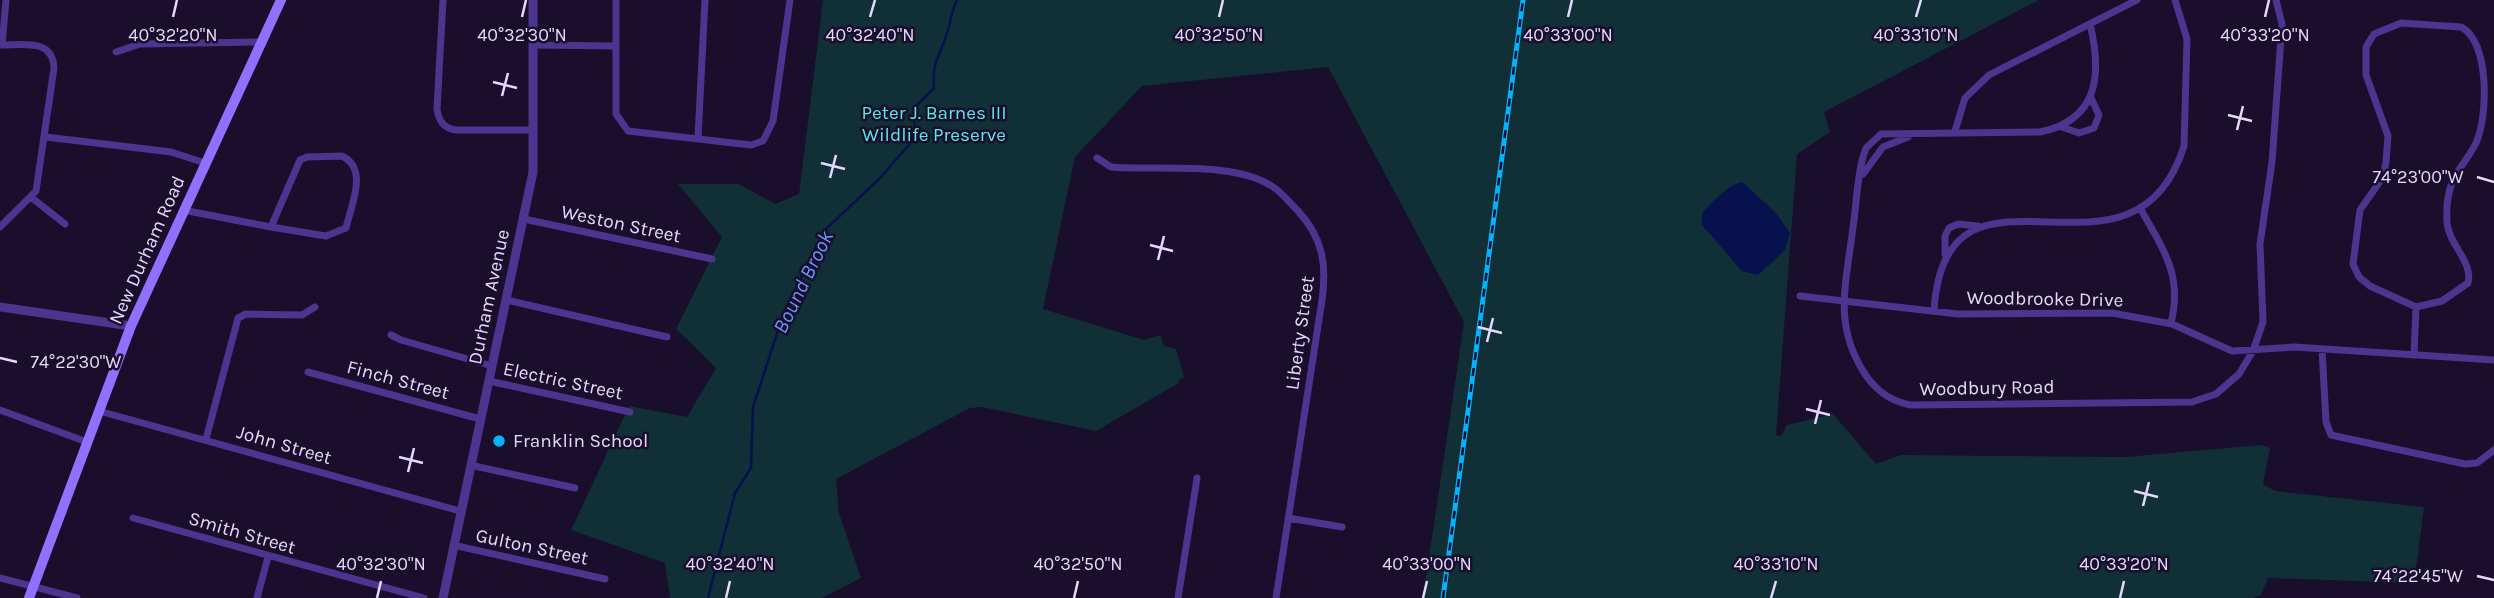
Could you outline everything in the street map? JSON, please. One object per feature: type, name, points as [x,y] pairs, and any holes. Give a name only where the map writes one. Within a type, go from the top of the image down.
[{"type":"main road","name":"New Durham Road","points":[[29,598],[131,326],[281,0]]},
{"type":"street","points":[[0,228],[32,198],[39,180],[54,57],[48,48],[39,45],[1,45],[6,0]]},
{"type":"street","points":[[443,0],[437,108],[441,122],[446,128],[456,130],[534,130]]},
{"type":"street","name":"Durham Avenue","points":[[443,598],[533,172],[533,0]]},
{"type":"street","points":[[615,0],[616,114],[628,131],[751,145],[763,141],[769,133],[790,0]]},
{"type":"street","points":[[698,138],[705,0]]},
{"type":"street","points":[[1955,131],[1965,98],[1974,86],[1989,75],[2137,0]]},
{"type":"street","points":[[1934,311],[1935,290],[1945,256],[1945,236],[1949,228],[1958,224],[1979,226],[1996,223],[2100,222],[2119,218],[2140,208],[2170,177],[2184,146],[2187,39],[2175,0]]},
{"type":"street","name":"Woodbury Road","points":[[2091,97],[2099,115],[2094,128],[2079,133],[2059,126],[2040,132],[1955,131],[1876,137],[1864,154],[1844,302],[1847,339],[1860,366],[1880,392],[1911,405],[2192,402],[2207,399],[2229,384],[2253,351],[2263,322],[2260,244],[2278,102],[2282,24],[2276,0]]},
{"type":"street","points":[[2416,23],[2461,27],[2473,34],[2483,71],[2484,90],[2477,141],[2456,171],[2447,205],[2447,227],[2469,272],[2468,283],[2442,301],[2416,307],[2370,286],[2359,277],[2353,249],[2360,211],[2383,177],[2388,136],[2366,75],[2366,47],[2374,34],[2381,30],[2416,23]]},
{"type":"street","points":[[2059,126],[2076,116],[2091,97],[2097,55],[2090,24]]},
{"type":"street","points":[[116,52],[140,44],[261,42]]},
{"type":"street","points":[[533,45],[615,46]]},
{"type":"street","points":[[1861,177],[1883,147],[1919,134]]},
{"type":"street","points":[[46,137],[171,152],[205,163]]},
{"type":"street","points":[[183,210],[271,228],[326,236],[343,230],[357,183],[354,166],[342,156],[307,157],[300,160],[271,228]]},
{"type":"street","name":"Liberty Street","points":[[1097,158],[1111,167],[1229,172],[1254,178],[1270,185],[1284,196],[1314,231],[1324,258],[1325,282],[1276,598]]},
{"type":"street","points":[[32,198],[65,224]]},
{"type":"street","points":[[2140,208],[2171,263],[2176,303],[2171,324]]},
{"type":"street","name":"Weston Street","points":[[523,219],[712,259]]},
{"type":"street","points":[[1945,256],[1957,239],[1979,226]]},
{"type":"street","name":"Woodbrooke Drive","points":[[1800,296],[1934,311],[2112,313],[2171,324],[2232,351],[2294,347],[2494,360]]},
{"type":"street","points":[[506,300],[667,337]]},
{"type":"street","points":[[0,307],[131,326]]},
{"type":"street","points":[[206,439],[238,318],[246,314],[302,315],[315,307]]},
{"type":"street","points":[[2414,355],[2416,307]]},
{"type":"street","points":[[391,335],[492,366]]},
{"type":"street","points":[[2322,349],[2326,422],[2330,435],[2465,464],[2477,463],[2494,450]]},
{"type":"street","name":"Finch Street","points":[[308,372],[480,419]]},
{"type":"street","name":"Electric Street","points":[[489,381],[630,412]]},
{"type":"street","points":[[0,410],[87,442]]},
{"type":"street","name":"John Street","points":[[99,411],[460,511]]},
{"type":"street","points":[[470,464],[575,488]]},
{"type":"street","points":[[1178,598],[1197,478]]},
{"type":"street","name":"Smith Street","points":[[132,518],[424,598]]},
{"type":"street","points":[[1288,518],[1342,527]]},
{"type":"street","name":"Gulton Street","points":[[453,545],[605,579]]},
{"type":"street","points":[[257,598],[268,557]]},
{"type":"street","points":[[0,578],[77,598]]},
{"type":"green space","name":"Peter J. Barnes III Wildlife Preserve","points":[[823,0],[2039,0],[1824,112],[1830,132],[1797,154],[1776,435],[1781,436],[1787,425],[1833,414],[1876,464],[1901,455],[2125,457],[2261,445],[2270,448],[2263,484],[2275,491],[2424,507],[2414,583],[2268,578],[2261,595],[2253,598],[1423,598],[1464,322],[1328,67],[1142,86],[1075,157],[1043,309],[1144,340],[1160,335],[1164,346],[1176,349],[1184,377],[1178,380],[1179,383],[1096,431],[982,407],[970,408],[836,479],[839,513],[861,578],[822,598],[670,598],[665,563],[571,530],[629,406],[687,417],[716,368],[676,329],[722,237],[678,184],[739,184],[775,204],[799,194]]},
{"type":"shaded area","points":[[1742,182],[1775,212],[1790,233],[1785,250],[1758,275],[1742,271],[1702,225],[1702,213],[1715,199]]},
{"type":"waterway","name":"Bound Brook","points":[[708,598],[735,493],[751,468],[753,407],[784,312],[825,230],[880,178],[914,139],[915,107],[934,88],[935,64],[957,0]]},
{"type":"railway","points":[[1443,598],[1523,0]]},
{"type":"place","name":"Franklin School","points":[[499,441]]}]
